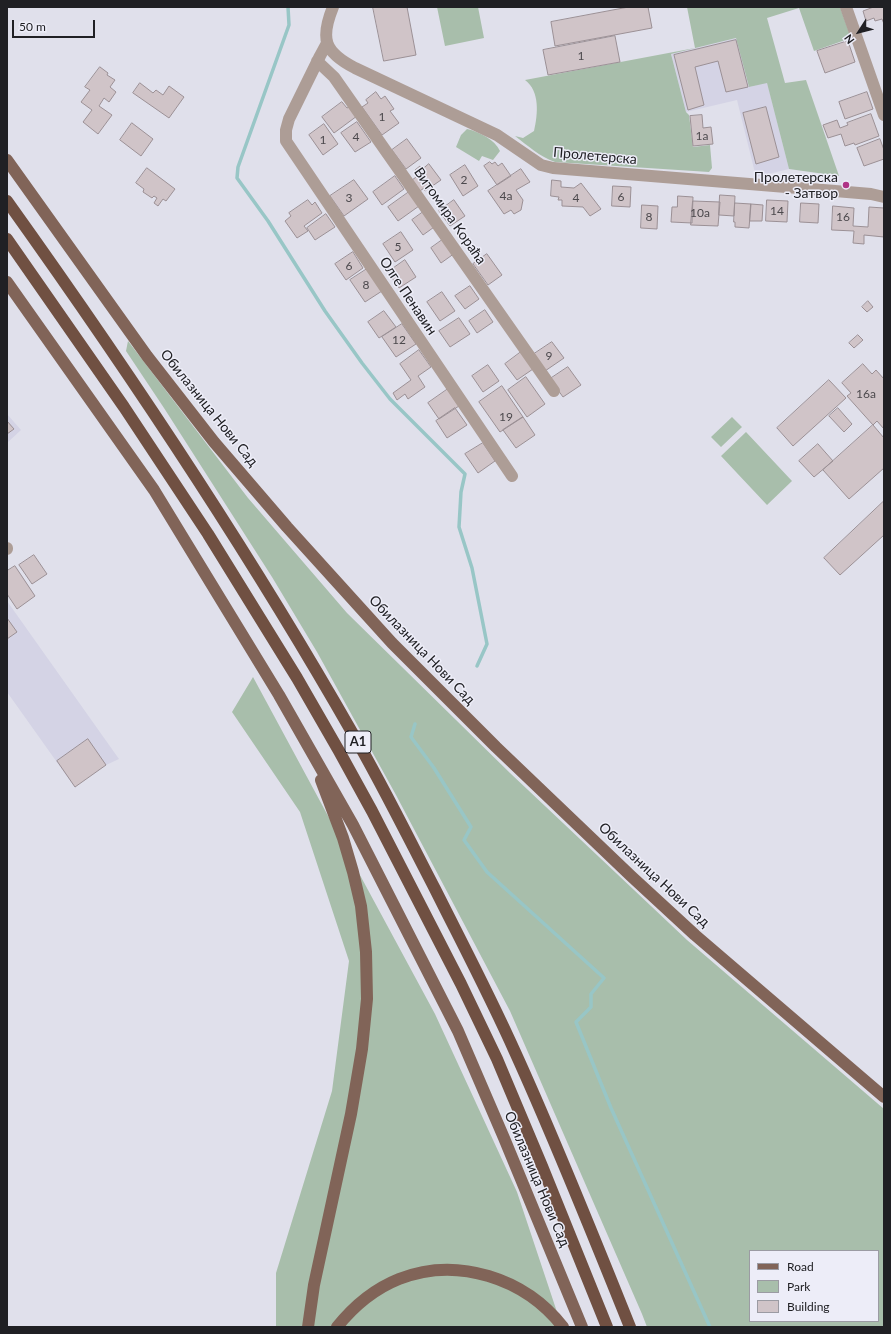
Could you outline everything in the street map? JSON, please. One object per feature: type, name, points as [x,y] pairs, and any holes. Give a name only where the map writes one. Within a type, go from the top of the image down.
[{"type":"highway","name":"A1","points":[[7,201],[189,466],[264,584],[353,734],[390,802],[479,975],[514,1049],[561,1157],[630,1327]]},
{"type":"highway","name":"A1","points":[[7,239],[124,407],[208,534],[297,678],[339,751],[372,811],[461,984],[497,1059],[607,1327]]},
{"type":"main road","name":"Обилазница Нови Сад","points":[[7,160],[147,356],[214,442],[287,527],[392,643],[496,747],[631,876],[695,935],[884,1097]]},
{"type":"main road","name":"Обилазница Нови Сад","points":[[7,282],[154,490],[303,734],[352,825],[458,1031],[582,1327]]},
{"type":"main road","points":[[303,734],[344,838],[361,906],[367,974],[365,1021],[357,1077],[314,1285],[308,1327]]},
{"type":"main road","points":[[337,1327],[346,1315],[365,1298],[393,1282],[411,1275],[425,1272],[452,1270],[489,1276],[511,1284],[524,1291],[540,1303],[563,1327]]},
{"type":"street","points":[[317,61],[327,43],[326,30],[334,7]]},
{"type":"street","points":[[846,7],[884,115]]},
{"type":"street","name":"Пролетерска","points":[[327,43],[336,57],[497,135],[541,165],[553,168],[851,192],[884,196]]},
{"type":"street","name":"Олге Пенавин","points":[[317,61],[289,119],[286,130],[286,141],[290,150],[512,476]]},
{"type":"street","name":"Витомира Кораћа","points":[[317,61],[334,77],[554,391]]},
{"type":"shaded area","points":[[737,38],[749,87],[767,82],[789,169],[756,177],[737,100],[686,112],[671,54]]},
{"type":"shaded area","points":[[7,414],[21,430],[7,443]]},
{"type":"shaded area","points":[[7,601],[119,759],[106,765],[75,786],[76,789],[7,692]]},
{"type":"green space","points":[[437,7],[478,7],[484,38],[445,46]]},
{"type":"green space","points":[[687,7],[840,7],[851,38],[814,51],[799,8],[767,18],[785,83],[806,80],[839,176],[789,169],[767,83],[749,87],[736,38],[671,54],[686,112],[689,115],[693,147],[710,145],[712,168],[709,172],[555,162],[539,154],[515,136],[523,138],[534,131],[537,103],[533,90],[525,80],[695,48]]},
{"type":"green space","points":[[467,129],[477,132],[495,143],[500,151],[493,160],[482,156],[479,161],[456,147],[461,135]]},
{"type":"green space","points":[[128,341],[248,498],[347,613],[510,773],[687,940],[884,1109],[884,1327],[647,1327],[510,1011],[396,795],[317,652],[272,577],[126,351]]},
{"type":"green space","points":[[732,417],[742,427],[721,447],[711,437]]},
{"type":"green space","points":[[746,432],[792,481],[767,505],[721,456]]},
{"type":"green space","points":[[253,677],[435,1014],[517,1192],[562,1327],[276,1327],[276,1273],[332,1091],[349,961],[300,812],[232,712]]},
{"type":"building","points":[[373,7],[407,7],[416,55],[384,61]]},
{"type":"building","points":[[629,7],[648,7],[652,28],[555,46],[551,22]]},
{"type":"building","points":[[870,7],[884,7],[884,24],[882,19],[875,21],[874,18],[866,21],[863,11],[871,8]]},
{"type":"building","points":[[615,36],[620,62],[548,75],[543,50]]},
{"type":"building","points":[[736,40],[748,87],[726,92],[718,61],[695,67],[704,105],[688,110],[674,55]]},
{"type":"building","points":[[848,41],[855,62],[825,73],[817,51]]},
{"type":"building","points":[[100,67],[108,73],[107,75],[115,80],[110,87],[116,92],[109,102],[104,98],[99,106],[112,115],[98,134],[83,122],[92,110],[81,102],[90,90],[85,87]]},
{"type":"building","points":[[140,83],[153,93],[156,90],[163,95],[169,86],[184,97],[169,118],[133,93]]},
{"type":"building","points":[[376,92],[381,99],[385,96],[394,109],[390,111],[399,123],[382,135],[362,107],[368,103],[366,100]]},
{"type":"building","points":[[867,92],[873,109],[845,119],[839,102]]},
{"type":"building","points":[[342,102],[357,116],[334,133],[322,117]]},
{"type":"building","points":[[766,107],[779,157],[756,164],[743,113]]},
{"type":"building","points":[[871,114],[879,136],[855,145],[854,143],[845,146],[841,134],[828,138],[823,125],[837,120],[840,128],[848,125],[847,123]]},
{"type":"building","points":[[702,115],[703,128],[711,127],[713,144],[693,146],[690,116]]},
{"type":"building","points":[[357,122],[371,142],[355,152],[341,133]]},
{"type":"building","points":[[132,123],[153,139],[141,156],[120,140]]},
{"type":"building","points":[[324,124],[338,144],[323,155],[309,135]]},
{"type":"building","points":[[407,139],[421,158],[406,169],[392,150]]},
{"type":"building","points":[[880,139],[884,150],[884,159],[864,166],[857,148]]},
{"type":"building","points":[[490,162],[492,164],[495,162],[498,166],[502,163],[511,176],[497,185],[484,166]]},
{"type":"building","points":[[429,164],[441,180],[425,191],[424,188],[420,191],[412,180],[419,175],[415,170],[420,166],[422,169]]},
{"type":"building","points":[[465,165],[478,186],[463,196],[450,175]]},
{"type":"building","points":[[147,168],[175,189],[166,201],[163,199],[158,206],[154,203],[157,198],[154,196],[152,198],[143,192],[144,189],[136,183]]},
{"type":"building","points":[[521,169],[530,182],[516,190],[523,200],[521,210],[514,214],[511,210],[504,214],[488,191]]},
{"type":"building","points":[[395,176],[404,189],[382,205],[373,192]]},
{"type":"building","points":[[354,180],[368,199],[344,216],[330,196]]},
{"type":"building","points":[[552,180],[561,181],[561,187],[574,188],[581,183],[601,209],[590,216],[583,207],[562,206],[562,200],[558,200],[559,197],[551,196]]},
{"type":"building","points":[[613,186],[631,187],[630,207],[612,206]]},
{"type":"building","points":[[409,192],[419,206],[398,221],[388,207]]},
{"type":"building","points":[[720,195],[735,196],[734,216],[719,215]]},
{"type":"building","points":[[678,196],[693,197],[692,223],[671,222],[672,207],[677,207]]},
{"type":"building","points":[[308,200],[312,205],[315,202],[322,213],[304,226],[308,231],[297,238],[285,221],[291,216],[289,213]]},
{"type":"building","points":[[454,200],[465,216],[450,226],[439,211]]},
{"type":"building","points":[[767,200],[788,201],[787,222],[766,221]]},
{"type":"building","points":[[693,201],[720,202],[718,226],[691,225]]},
{"type":"building","points":[[735,203],[751,204],[749,228],[735,227]]},
{"type":"building","points":[[801,203],[819,204],[818,223],[800,222]]},
{"type":"building","points":[[751,204],[763,205],[762,221],[750,221]]},
{"type":"building","points":[[642,205],[658,206],[657,229],[641,228]]},
{"type":"building","points":[[833,206],[854,208],[853,226],[868,227],[869,207],[884,208],[884,237],[864,235],[864,244],[853,243],[854,231],[832,230]]},
{"type":"building","points":[[426,210],[437,225],[423,235],[412,220]]},
{"type":"building","points":[[326,214],[335,227],[315,240],[307,228]]},
{"type":"building","points":[[401,232],[413,250],[395,262],[383,244]]},
{"type":"building","points":[[445,238],[455,253],[441,263],[431,248]]},
{"type":"building","points":[[353,252],[363,268],[346,280],[335,264]]},
{"type":"building","points":[[487,254],[502,275],[488,285],[473,264]]},
{"type":"building","points":[[405,260],[416,277],[399,288],[388,272]]},
{"type":"building","points":[[367,269],[382,291],[365,302],[350,280]]},
{"type":"building","points":[[470,286],[479,299],[465,309],[455,296]]},
{"type":"building","points":[[442,292],[455,311],[440,321],[427,302]]},
{"type":"building","points":[[868,301],[873,307],[867,312],[862,307]]},
{"type":"building","points":[[485,310],[493,322],[477,333],[469,321]]},
{"type":"building","points":[[384,311],[396,327],[379,338],[368,322]]},
{"type":"building","points":[[459,318],[470,334],[450,347],[439,331]]},
{"type":"building","points":[[402,324],[416,344],[396,357],[382,337]]},
{"type":"building","points":[[858,335],[863,340],[854,348],[849,343]]},
{"type":"building","points":[[552,342],[564,358],[545,371],[534,354]]},
{"type":"building","points":[[419,350],[431,367],[418,376],[425,387],[408,399],[405,394],[397,400],[393,393],[411,380],[400,364]]},
{"type":"building","points":[[521,352],[533,369],[517,380],[505,364]]},
{"type":"building","points":[[863,364],[872,374],[876,370],[884,379],[884,429],[877,421],[873,425],[847,396],[851,393],[842,383]]},
{"type":"building","points":[[488,365],[499,381],[483,392],[472,376]]},
{"type":"building","points":[[568,367],[581,385],[563,397],[550,379]]},
{"type":"building","points":[[526,377],[545,404],[527,417],[508,390]]},
{"type":"building","points":[[829,380],[846,398],[793,446],[777,428]]},
{"type":"building","points":[[502,386],[523,417],[500,432],[479,402]]},
{"type":"building","points":[[448,389],[459,406],[439,419],[428,403]]},
{"type":"building","points":[[455,408],[467,425],[447,438],[436,421]]},
{"type":"building","points":[[838,408],[852,424],[844,432],[829,416]]},
{"type":"building","points":[[523,417],[535,435],[516,448],[503,430]]},
{"type":"building","points":[[7,421],[14,429],[7,434]]},
{"type":"building","points":[[873,425],[884,438],[884,468],[849,499],[823,470]]},
{"type":"building","points":[[483,443],[495,461],[478,473],[465,454]]},
{"type":"building","points":[[818,444],[833,461],[814,477],[799,461]]},
{"type":"building","points":[[884,501],[884,535],[840,575],[824,558]]},
{"type":"building","points":[[34,555],[47,574],[32,584],[19,565]]},
{"type":"building","points":[[15,566],[35,596],[17,609],[7,594],[7,571]]},
{"type":"building","points":[[7,618],[17,632],[7,639]]},
{"type":"building","points":[[88,739],[106,765],[75,787],[57,761]]},
{"type":"waterway","points":[[288,7],[289,25],[238,167],[237,178],[268,221],[325,311],[362,363],[390,399],[465,474],[461,492],[459,527],[472,568],[487,644],[477,666]]},
{"type":"waterway","points":[[415,724],[411,737],[434,768],[471,827],[464,840],[487,872],[604,978],[591,994],[591,1007],[576,1022],[611,1108],[710,1327]]},
{"type":"place","name":"Пролетерска - Затвор","points":[[846,185]]}]
